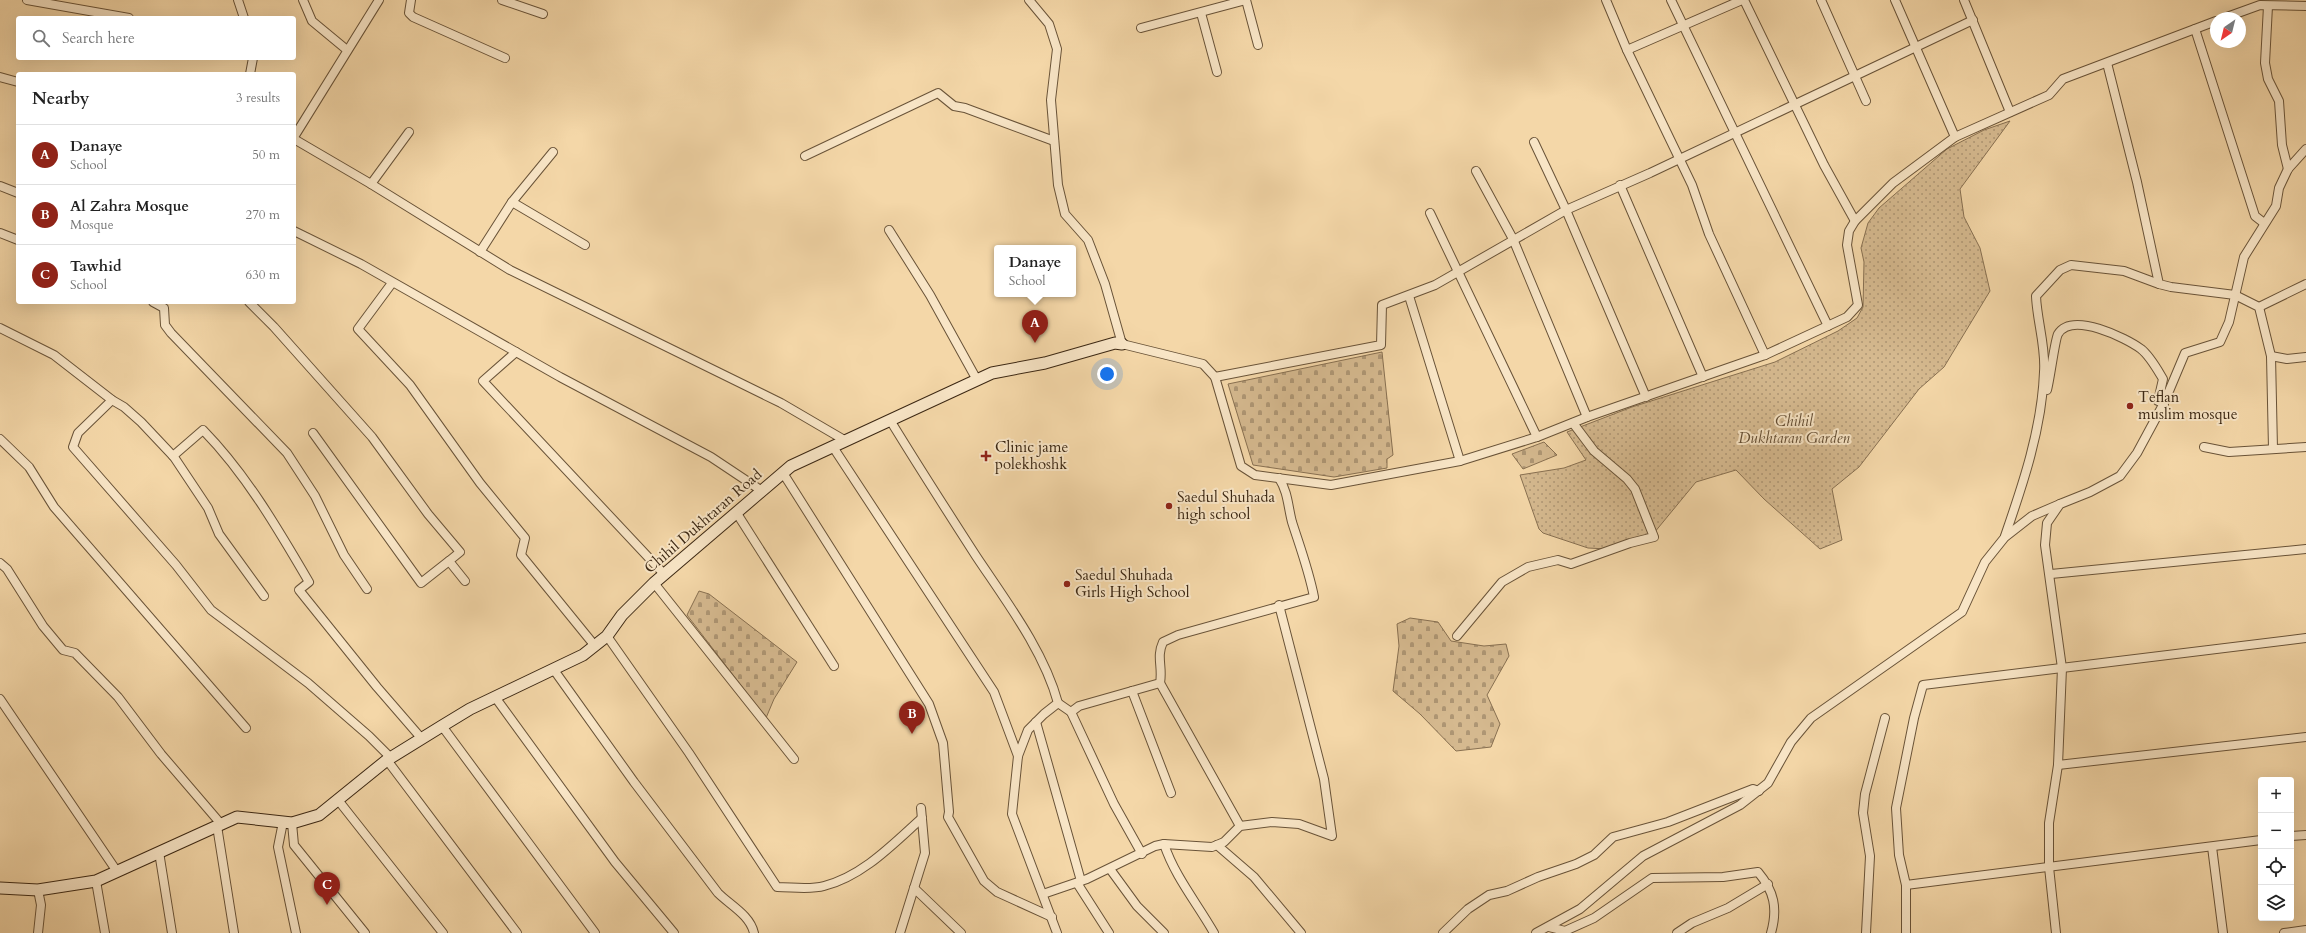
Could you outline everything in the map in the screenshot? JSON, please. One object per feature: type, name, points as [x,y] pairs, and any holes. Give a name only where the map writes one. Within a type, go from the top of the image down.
[{"type":"street","points":[[27,0],[118,16]]},
{"type":"street","points":[[238,0],[243,16]]},
{"type":"street","points":[[303,0],[312,21],[347,50]]},
{"type":"street","points":[[296,135],[379,0]]},
{"type":"street","points":[[411,0],[408,12],[413,17],[506,58]]},
{"type":"street","points":[[502,0],[543,14]]},
{"type":"street","points":[[1030,0],[1049,24],[1057,49],[1051,100],[1058,185],[1064,214],[1088,240],[1105,284],[1122,344],[1203,364],[1215,377],[1241,466],[1255,475],[1331,485],[1460,461],[1537,437],[1587,417],[1764,355],[1847,317],[1858,305],[1847,244],[1849,231],[1855,221],[1893,183],[1955,137],[2049,95],[2063,79],[2210,23]]},
{"type":"street","points":[[1141,28],[1246,0],[1258,45]]},
{"type":"street","points":[[1606,0],[1627,50],[1678,159],[1692,185],[1709,234],[1764,355]]},
{"type":"street","points":[[1671,0],[1828,326]]},
{"type":"street","points":[[1627,50],[1743,0],[1793,104],[1855,221]]},
{"type":"street","points":[[1821,0],[1856,75],[1866,101]]},
{"type":"street","points":[[1895,0],[1955,137]]},
{"type":"street","points":[[1964,0],[2010,112]]},
{"type":"street","points":[[2241,12],[2260,5],[2306,6]]},
{"type":"street","points":[[2268,6],[2265,63],[2268,79],[2279,101],[2282,145],[2288,169]]},
{"type":"street","points":[[1201,12],[1217,72]]},
{"type":"street","points":[[1215,377],[1381,345],[1382,305],[1409,296],[1459,272],[1512,239],[1566,210],[1916,48],[1973,20]]},
{"type":"street","points":[[2195,28],[2255,216],[2264,223]]},
{"type":"street","points":[[250,60],[250,72]]},
{"type":"street","points":[[2107,62],[2137,182],[2159,284]]},
{"type":"street","points":[[0,77],[16,81]]},
{"type":"street","points":[[805,156],[938,93],[954,106],[965,108],[1054,141]]},
{"type":"street","points":[[371,184],[409,132]]},
{"type":"street","points":[[296,139],[510,270],[608,320],[781,403],[846,441]]},
{"type":"street","points":[[1534,142],[1566,210],[1646,397]]},
{"type":"street","points":[[1536,933],[1580,909],[1643,856],[1740,805],[1759,791],[1768,783],[1791,742],[1811,718],[1962,612],[1985,562],[2005,537],[2032,516],[2090,492],[2120,476],[2137,453],[2164,404],[2185,353],[2220,342],[2229,322],[2244,257],[2276,206],[2279,188],[2288,169],[2306,149]]},
{"type":"street","points":[[480,252],[512,202],[553,152]]},
{"type":"street","points":[[1476,171],[1512,239],[1587,417]]},
{"type":"street","points":[[1620,185],[1703,377]]},
{"type":"street","points":[[0,186],[16,192]]},
{"type":"street","points":[[512,202],[585,244]]},
{"type":"street","points":[[1430,213],[1537,437]]},
{"type":"street","points":[[889,230],[930,295],[977,380]]},
{"type":"street","points":[[0,232],[16,239]]},
{"type":"street","points":[[296,232],[361,264],[392,283],[428,301],[516,352],[711,457],[762,490]]},
{"type":"street","points":[[2005,537],[2024,479],[2039,412],[2044,372],[2036,296],[2060,270],[2072,265],[2124,271],[2171,287],[2235,295],[2259,306],[2306,284]]},
{"type":"street","points":[[392,283],[358,329],[410,385],[480,483],[525,538],[521,554],[596,646]]},
{"type":"street","points":[[1409,296],[1460,461]]},
{"type":"street","points":[[157,304],[164,308],[165,325],[171,333],[287,454],[315,496],[344,555],[367,589]]},
{"type":"street","points":[[251,304],[274,327],[372,437],[428,514],[460,552],[421,583],[313,434]]},
{"type":"street","points":[[2259,306],[2271,356],[2273,449]]},
{"type":"street","points":[[2039,412],[2047,389],[2058,334],[2066,326],[2087,325],[2118,335],[2143,350],[2163,379],[2158,401],[2164,404]]},
{"type":"street","points":[[0,328],[54,355],[112,400],[124,407],[141,422],[173,456],[208,508],[219,534],[264,596]]},
{"type":"street","name":"Chihil Dukhtaran Road","points":[[0,888],[38,890],[96,881],[116,870],[238,816],[287,823],[319,815],[389,759],[442,726],[496,697],[584,655],[607,636],[622,615],[654,583],[791,466],[992,373],[1045,363],[1115,343],[1122,344]]},
{"type":"street","points":[[516,352],[483,381],[664,574]]},
{"type":"street","points":[[2271,356],[2287,359],[2306,357]]},
{"type":"street","points":[[112,400],[78,433],[73,447],[176,565],[211,610],[308,683],[369,736],[389,759],[517,933]]},
{"type":"street","points":[[890,420],[940,501],[1011,608],[1052,680],[1058,703],[1071,712],[1114,804],[1142,854]]},
{"type":"street","points":[[1457,636],[1502,582],[1528,567],[1558,560],[1570,564],[1630,543],[1654,537],[1635,489],[1627,479],[1594,451],[1574,423]]},
{"type":"street","points":[[173,456],[203,430],[211,438],[252,489],[305,575],[309,582],[299,590],[377,687],[422,739]]},
{"type":"street","points":[[0,439],[30,467],[54,507],[246,728]]},
{"type":"street","points":[[833,447],[994,692],[1018,756]]},
{"type":"street","points":[[2204,447],[2229,452],[2306,447]]},
{"type":"street","points":[[783,473],[929,704],[943,743],[949,812],[948,817],[984,881],[997,892],[1052,918]]},
{"type":"street","points":[[1240,826],[1160,683],[1162,675],[1158,652],[1162,642],[1178,635],[1279,605],[1314,597],[1308,570],[1292,521],[1286,490],[1279,478]]},
{"type":"street","points":[[2056,933],[2049,867],[2049,823],[2058,765],[2062,668],[2051,574],[2045,545],[2047,523],[2060,504]]},
{"type":"street","points":[[736,512],[834,666]]},
{"type":"street","points":[[2051,574],[2306,549]]},
{"type":"street","points":[[449,561],[465,581]]},
{"type":"street","points":[[0,563],[8,569],[43,626],[63,650],[75,653],[118,697],[161,754],[219,825],[234,933]]},
{"type":"street","points":[[654,583],[794,759]]},
{"type":"street","points":[[1043,894],[1079,882],[1110,869],[1142,854],[1155,846],[1164,844],[1196,847],[1217,845],[1224,842],[1240,826],[1284,822],[1315,829],[1332,836],[1324,779],[1279,605]]},
{"type":"street","points":[[607,636],[689,753],[777,887],[823,887],[854,873],[883,854],[922,818]]},
{"type":"street","points":[[1906,933],[1906,885],[1899,855],[1896,808],[1914,718],[1923,685],[2306,638]]},
{"type":"street","points":[[554,670],[634,782],[718,893],[727,902],[735,906],[754,933]]},
{"type":"street","points":[[1071,712],[1079,706],[1160,683]]},
{"type":"street","points":[[1132,691],[1171,792]]},
{"type":"street","points":[[496,697],[615,862],[674,933]]},
{"type":"street","points":[[0,699],[116,870]]},
{"type":"street","points":[[1057,933],[1012,814],[1018,756],[1028,730],[1058,703]]},
{"type":"street","points":[[1866,933],[1870,856],[1863,813],[1864,794],[1885,718]]},
{"type":"street","points":[[1036,722],[1079,882],[1109,933]]},
{"type":"street","points":[[442,726],[595,933]]},
{"type":"street","points":[[2058,765],[2306,737]]},
{"type":"street","points":[[1443,933],[1468,909],[1490,895],[1507,891],[1538,877],[1576,864],[1594,855],[1613,837],[1668,822],[1753,789],[1759,791]]},
{"type":"street","points":[[338,800],[443,933]]},
{"type":"street","points":[[900,933],[924,854],[921,808]]},
{"type":"street","points":[[287,823],[278,847],[296,933]]},
{"type":"street","points":[[287,823],[294,845],[365,933]]},
{"type":"street","points":[[2294,836],[2306,835]]},
{"type":"street","points":[[1906,885],[2258,840]]},
{"type":"street","points":[[1164,844],[1175,873],[1194,899],[1214,933]]},
{"type":"street","points":[[1217,845],[1254,877],[1301,933]]},
{"type":"street","points":[[2212,846],[2223,933]]},
{"type":"street","points":[[159,852],[172,933]]},
{"type":"street","points":[[1110,869],[1137,906],[1164,933]]},
{"type":"street","points":[[1549,927],[1565,931],[1594,918],[1652,878],[1723,877],[1758,872],[1768,884],[1774,903],[1774,922],[1771,933]]},
{"type":"street","points":[[96,881],[105,933]]},
{"type":"street","points":[[1677,933],[1692,923],[1728,908],[1768,884]]},
{"type":"street","points":[[914,888],[961,933]]},
{"type":"street","points":[[38,890],[41,905],[38,933]]},
{"type":"street","points":[[2284,933],[2306,930]]},
{"type":"green space","name":"Chihil Dukhtaran Garden","points":[[2010,121],[1960,189],[1964,217],[1980,248],[1990,291],[1944,367],[1919,389],[1859,467],[1832,489],[1842,540],[1820,549],[1764,499],[1736,470],[1696,482],[1654,533],[1607,549],[1588,548],[1543,533],[1539,529],[1520,475],[1564,468],[1586,460],[1567,432],[1632,407],[1775,362],[1838,331],[1857,318],[1863,307],[1864,262],[1861,248],[1868,223],[1879,208],[1947,149],[1984,130]]},
{"type":"green space","points":[[1382,352],[1393,455],[1387,459],[1387,468],[1334,477],[1253,465],[1228,384]]},
{"type":"green space","points":[[1544,442],[1557,455],[1523,469],[1512,454]]},
{"type":"green space","points":[[699,591],[709,594],[797,662],[774,699],[766,718],[687,615]]},
{"type":"green space","points":[[1410,618],[1438,622],[1451,641],[1484,646],[1506,644],[1509,656],[1487,695],[1500,724],[1491,747],[1456,751],[1420,714],[1393,691],[1399,646],[1397,624]]},
{"type":"place","name":"Danaye","points":[[1035,343]]},
{"type":"place","name":"Teflan muslim mosque","points":[[2130,406]]},
{"type":"place","name":"Clinic jame polekhoshk","points":[[986,456]]},
{"type":"place","name":"Saedul Shuhada high school","points":[[1169,506]]},
{"type":"place","name":"Saedul Shuhada Girls High School","points":[[1067,584]]},
{"type":"place","name":"Al Zahra Mosque","points":[[912,734]]},
{"type":"place","name":"Tawhid","points":[[327,905]]}]
